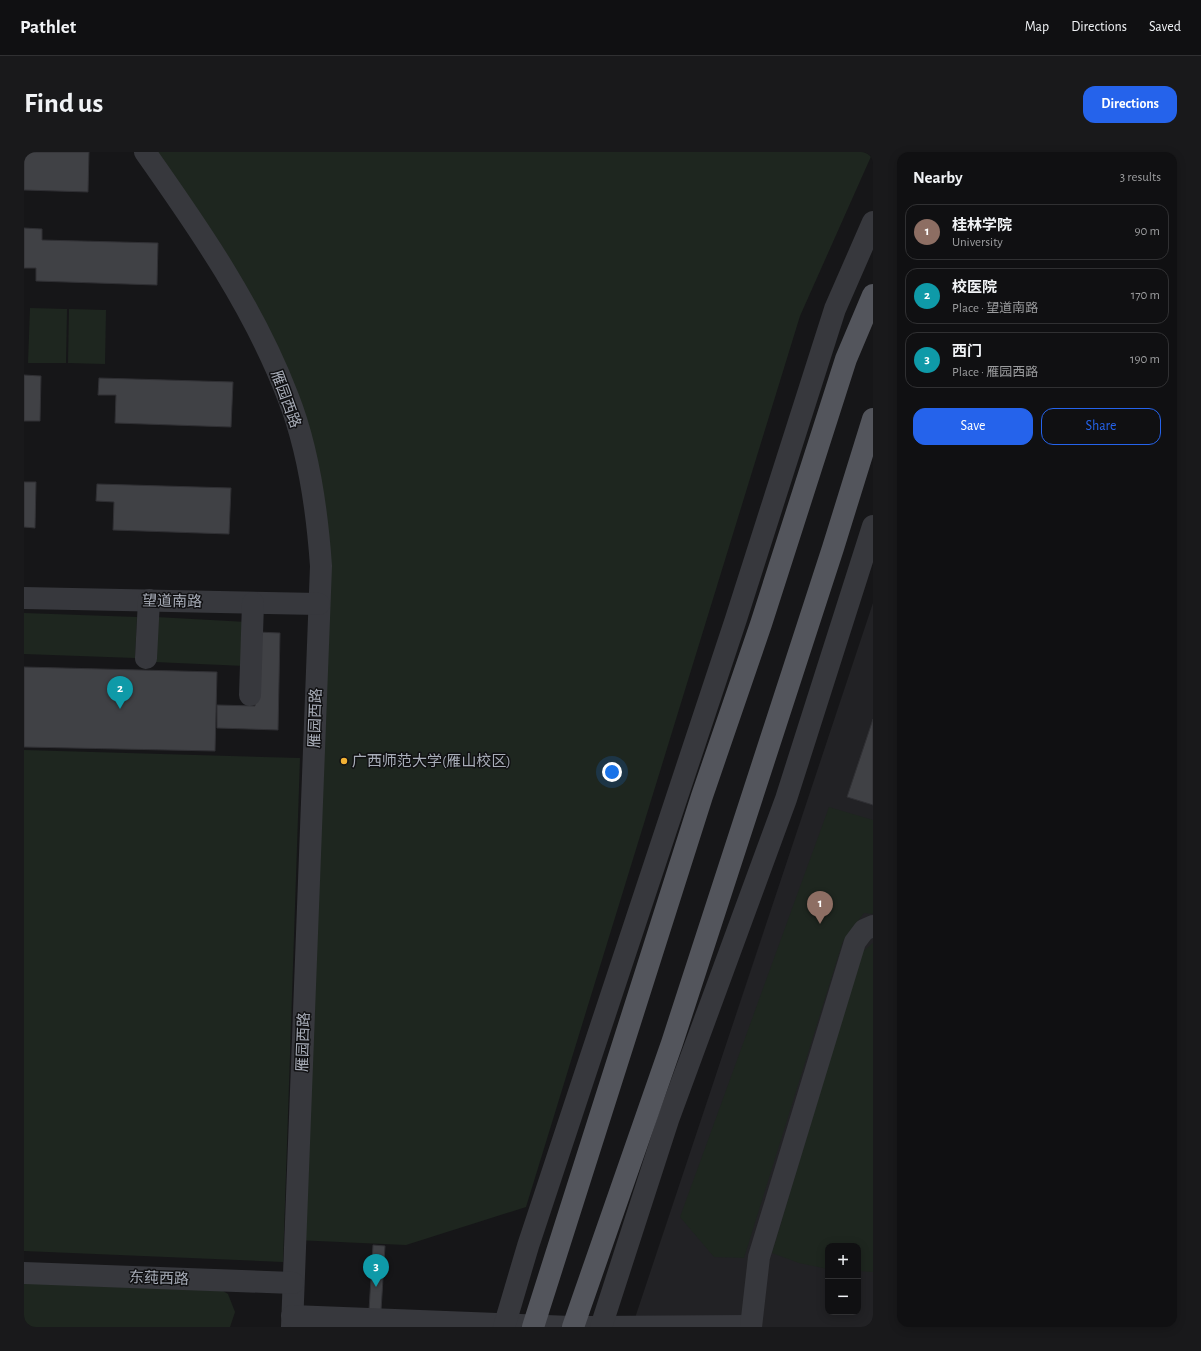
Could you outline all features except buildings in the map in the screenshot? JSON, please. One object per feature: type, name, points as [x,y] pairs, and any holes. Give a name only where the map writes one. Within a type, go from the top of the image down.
[{"type":"main road","points":[[534,1326],[702,796],[761,624],[846,359],[873,295]]},
{"type":"main road","points":[[572,1327],[672,1043],[831,556],[873,419]]},
{"type":"street","name":"雁园西路","points":[[146,152],[207,241],[238,293],[265,343],[289,398],[313,492],[318,528],[320,558],[319,604],[292,1322]]},
{"type":"street","points":[[504,1326],[528,1246],[738,611],[835,310],[873,222]]},
{"type":"street","points":[[601,1327],[668,1120],[786,799],[873,526]]},
{"type":"street","name":"望道南路","points":[[24,598],[319,604]]},
{"type":"street","points":[[146,658],[149,600]]},
{"type":"street","points":[[250,695],[253,603]]},
{"type":"street","points":[[579,1327],[751,1327],[759,1257],[855,942],[864,930],[873,926]]},
{"type":"street","name":"东莼西路","points":[[24,1273],[293,1282]]},
{"type":"street","points":[[292,1322],[572,1327]]},
{"type":"shaded area","points":[[145,152],[873,152],[800,316],[526,1207],[406,1245],[295,1240],[321,566],[289,398]]},
{"type":"shaded area","points":[[30,308],[67,309],[66,363],[28,363]]},
{"type":"shaded area","points":[[69,309],[106,310],[105,364],[68,363]]},
{"type":"shaded area","points":[[873,603],[873,1327],[632,1327]]},
{"type":"shaded area","points":[[24,613],[137,617],[135,658],[24,654]]},
{"type":"shaded area","points":[[156,617],[247,622],[245,666],[154,662]]},
{"type":"shaded area","points":[[24,750],[300,758],[283,1262],[24,1251]]},
{"type":"shaded area","points":[[829,807],[873,820],[873,914],[864,913],[843,941],[744,1258],[714,1257],[680,1217]]},
{"type":"shaded area","points":[[873,943],[873,1272],[861,1271],[861,1243],[825,1243],[825,1268],[799,1263],[772,1253],[862,952]]},
{"type":"shaded area","points":[[24,1281],[216,1287],[228,1294],[235,1312],[230,1327],[24,1327]]},
{"type":"place","name":"校医院","points":[[120,709]]},
{"type":"place","name":"广西师范大学(雁山校区)","points":[[344,761]]},
{"type":"place","name":"桂林学院","points":[[820,924]]},
{"type":"place","name":"西门","points":[[376,1287]]}]
